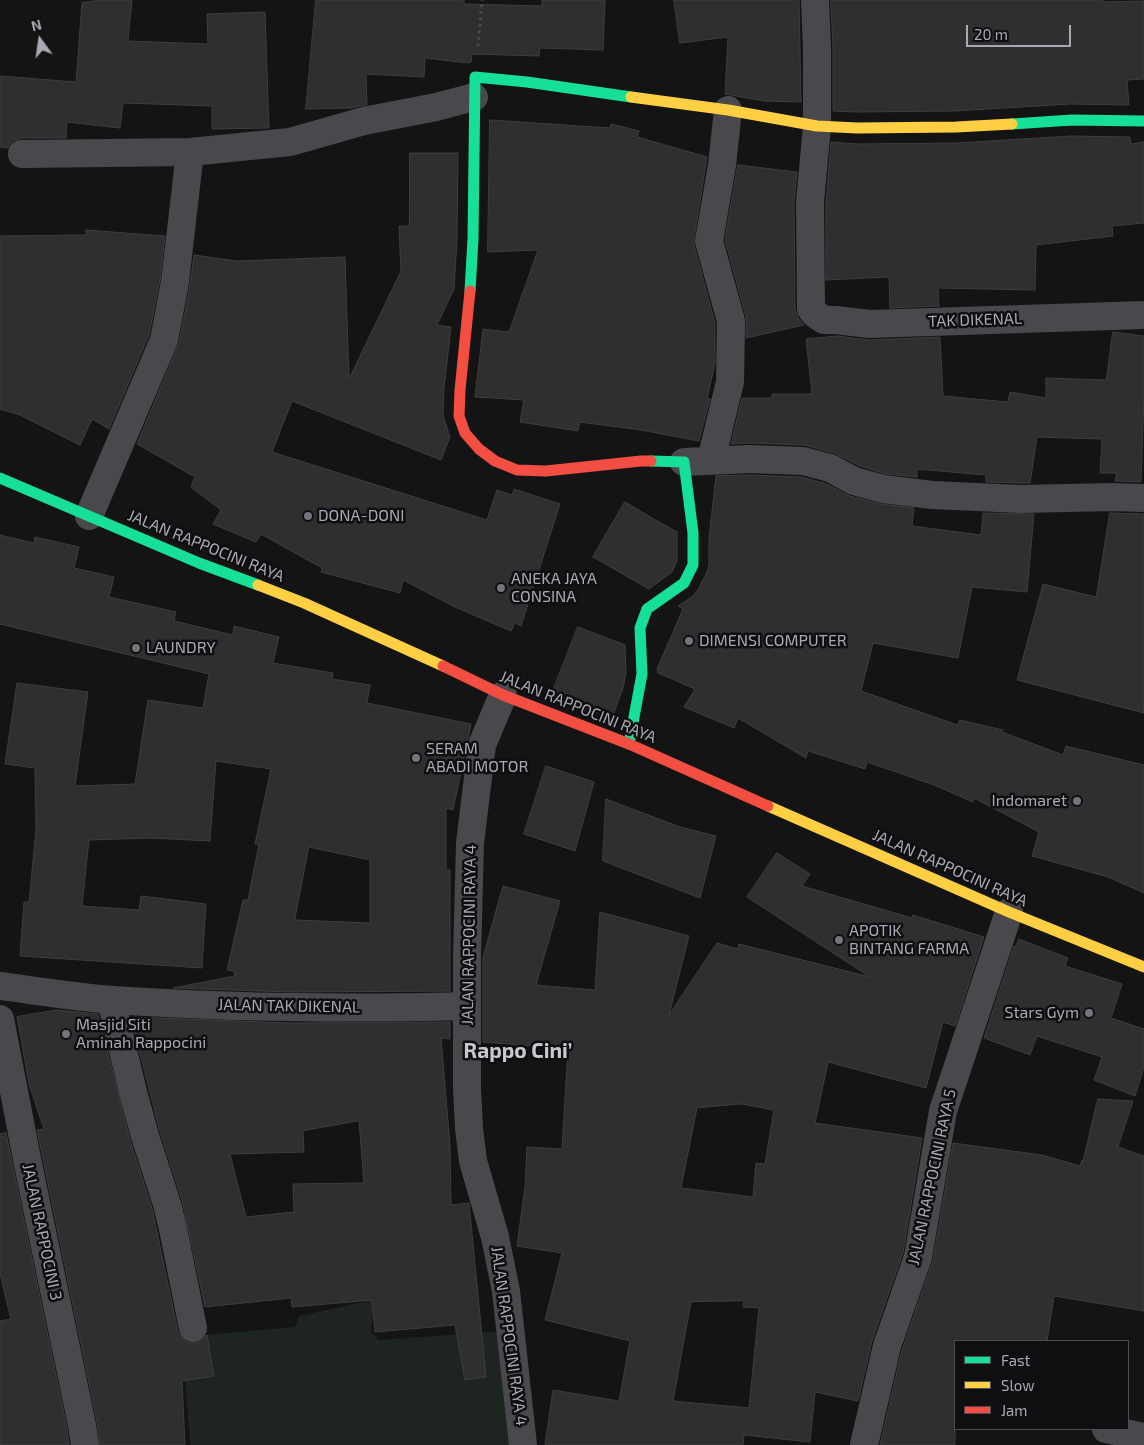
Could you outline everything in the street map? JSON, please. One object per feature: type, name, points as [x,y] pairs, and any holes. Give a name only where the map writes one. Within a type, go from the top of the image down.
[{"type":"street","points":[[815,0],[817,126]]},
{"type":"street","points":[[22,154],[190,152],[290,142],[364,121],[436,107],[475,87],[528,82],[728,110],[817,126],[857,128],[956,127],[1072,120],[1099,122],[1144,121]]},
{"type":"street","points":[[475,87],[473,239],[459,416],[465,433],[479,449],[495,461],[517,470],[546,471],[640,462],[684,462],[750,458],[803,462],[830,468],[854,481],[883,489],[932,495],[1021,499],[1144,498]]},
{"type":"street","points":[[711,460],[730,382],[731,321],[709,241],[722,165],[728,110]]},
{"type":"street","name":"TAK DIKENAL","points":[[817,126],[810,202],[811,309],[824,320],[869,324],[1144,315]]},
{"type":"street","points":[[89,516],[164,340],[175,282],[190,152]]},
{"type":"street","points":[[629,744],[642,674],[640,628],[647,609],[684,583],[693,565],[693,533],[684,462]]},
{"type":"street","name":"JALAN RAPPOCINI RAYA","points":[[0,479],[199,562],[304,603],[408,649],[503,695],[629,744],[1009,912],[1144,966]]},
{"type":"street","name":"JALAN RAPPOCINI RAYA 4","points":[[503,695],[482,745],[470,852],[467,1006],[468,1096],[473,1161],[495,1237],[506,1291],[523,1445]]},
{"type":"street","name":"JALAN RAPPOCINI RAYA 5","points":[[864,1445],[887,1346],[918,1256],[943,1111],[1009,912]]},
{"type":"street","name":"JALAN TAK DIKENAL","points":[[0,986],[111,1000],[319,1008],[467,1006]]},
{"type":"street","points":[[111,1000],[133,1092],[171,1221],[192,1328]]},
{"type":"street","name":"JALAN RAPPOCINI 3","points":[[0,1019],[85,1445]]},
{"type":"street","points":[[1111,1430],[1144,1437]]},
{"type":"path","points":[[475,87],[482,0]]},
{"type":"shaded area","points":[[374,1300],[371,1332],[379,1340],[503,1331],[516,1445],[190,1445],[182,1337],[295,1327],[299,1316]]},
{"type":"building","points":[[103,0],[132,0],[128,41],[208,44],[207,14],[265,12],[269,128],[212,129],[212,106],[123,103],[120,128],[67,122],[66,138],[22,138],[14,141],[8,148],[0,147],[0,76],[76,82],[82,3]]},
{"type":"building","points":[[316,0],[464,0],[464,4],[542,6],[542,0],[605,0],[603,50],[540,48],[539,56],[472,54],[471,62],[468,63],[425,58],[424,77],[366,74],[367,105],[351,108],[306,109]]},
{"type":"building","points":[[674,0],[799,0],[801,102],[764,101],[725,94],[728,37],[680,43]]},
{"type":"building","points":[[831,0],[1144,1],[1144,79],[1127,80],[1129,105],[1071,104],[955,111],[833,111]]},
{"type":"building","points":[[490,120],[610,128],[611,124],[639,131],[637,137],[707,157],[694,245],[715,323],[715,363],[707,399],[710,399],[699,441],[641,430],[580,422],[578,431],[520,422],[524,400],[475,397],[483,329],[509,332],[538,250],[488,252]]},
{"type":"building","points":[[1072,136],[1130,137],[1131,144],[1144,142],[1144,223],[1112,226],[1113,236],[1036,245],[1035,290],[938,288],[939,306],[890,308],[889,277],[826,280],[826,203],[831,142],[857,144],[956,143]]},
{"type":"building","points":[[410,153],[458,153],[457,239],[454,289],[437,325],[451,327],[443,415],[450,437],[441,460],[292,401],[272,452],[487,520],[497,490],[512,495],[514,489],[560,504],[521,626],[515,623],[511,631],[455,607],[403,580],[400,593],[321,572],[322,568],[261,534],[256,542],[213,524],[221,510],[191,487],[195,477],[137,444],[179,343],[194,255],[237,261],[345,257],[349,379],[401,271],[399,226],[409,226]]},
{"type":"building","points":[[738,165],[797,172],[794,202],[795,309],[798,318],[804,325],[746,338],[746,317],[725,240]]},
{"type":"building","points":[[86,230],[165,236],[160,280],[149,335],[109,429],[92,419],[80,445],[20,415],[0,409],[0,236],[86,235]]},
{"type":"building","points":[[1113,332],[1144,336],[1141,482],[1115,481],[1117,473],[1100,473],[1102,439],[1037,437],[1030,483],[986,482],[986,475],[917,469],[917,477],[886,474],[860,466],[834,453],[804,445],[731,444],[742,398],[772,398],[772,394],[812,394],[806,339],[837,336],[869,340],[940,337],[943,396],[1008,402],[1010,392],[1046,398],[1046,378],[1106,380]]},
{"type":"building","points":[[716,476],[801,477],[824,483],[850,496],[881,504],[914,508],[912,526],[981,535],[983,513],[1034,514],[1027,592],[972,587],[958,658],[873,643],[861,691],[957,725],[960,720],[1003,730],[1002,732],[1063,755],[1066,746],[1144,765],[1144,893],[1108,877],[1032,856],[1039,832],[974,798],[973,802],[934,785],[867,762],[865,769],[808,751],[806,758],[738,718],[734,728],[684,707],[695,689],[658,673],[657,669],[683,609],[678,606],[693,596],[707,572]]},
{"type":"building","points":[[625,502],[677,532],[677,561],[672,572],[649,589],[593,557]]},
{"type":"building","points":[[1110,513],[1144,514],[1144,713],[1017,680],[1043,584],[1096,597]]},
{"type":"building","points":[[0,535],[34,543],[35,537],[79,547],[74,568],[114,577],[109,597],[176,612],[174,621],[233,635],[234,626],[279,637],[273,663],[333,673],[332,679],[370,685],[367,703],[471,724],[453,810],[446,808],[446,870],[450,870],[450,991],[290,992],[173,988],[235,976],[234,971],[227,970],[243,900],[248,900],[259,844],[255,844],[271,769],[216,761],[210,841],[152,838],[89,840],[82,906],[139,910],[141,896],[206,904],[202,968],[20,956],[24,902],[29,902],[36,830],[35,768],[5,764],[17,683],[88,692],[75,786],[135,784],[148,700],[203,708],[209,674],[0,624]],"holes":[[[309,847],[370,860],[370,923],[295,920]]]},
{"type":"building","points":[[578,627],[625,645],[626,673],[623,688],[612,718],[551,696]]},
{"type":"building","points":[[546,766],[594,782],[575,851],[524,834]]},
{"type":"building","points":[[606,799],[680,827],[716,836],[700,898],[603,861]]},
{"type":"building","points":[[777,853],[810,874],[802,886],[912,918],[913,915],[984,937],[955,1026],[943,1022],[926,1088],[828,1062],[815,1123],[922,1138],[903,1253],[872,1341],[858,1401],[815,1392],[810,1442],[744,1435],[743,1445],[545,1445],[553,1390],[619,1401],[630,1341],[545,1320],[562,1253],[517,1246],[525,1187],[527,1147],[562,1149],[568,1049],[483,1042],[483,957],[503,886],[560,901],[536,985],[595,990],[600,912],[689,936],[669,1015],[717,943],[738,949],[739,944],[870,977],[747,897]],"holes":[[[742,1104],[774,1110],[765,1164],[756,1163],[753,1197],[681,1188],[697,1108]],[[744,1301],[743,1307],[759,1308],[749,1408],[673,1401],[691,1302]]]},
{"type":"building","points":[[1019,939],[1068,958],[1065,966],[1122,984],[1111,1018],[1144,1029],[1144,1067],[1135,1096],[1094,1080],[1102,1057],[1037,1036],[1030,1055],[984,1038],[1014,946],[1016,946]]},
{"type":"building","points":[[57,1010],[98,1014],[130,1140],[152,1208],[178,1332],[182,1339],[188,1343],[197,1343],[207,1335],[214,1376],[182,1381],[185,1445],[100,1445],[97,1422],[37,1130],[44,1129],[29,1084],[17,1017]]},
{"type":"building","points":[[131,1017],[290,1023],[450,1022],[450,1039],[441,1038],[450,1145],[451,1205],[469,1203],[486,1377],[465,1380],[455,1325],[375,1332],[372,1300],[292,1307],[291,1298],[205,1307],[182,1200],[160,1132]],"holes":[[[359,1121],[364,1183],[293,1184],[294,1212],[246,1217],[230,1154],[304,1152],[303,1131]]]},
{"type":"building","points":[[1098,1099],[1133,1101],[1118,1147],[1144,1156],[1144,1311],[1054,1296],[1047,1340],[954,1340],[955,1445],[880,1445],[902,1350],[933,1260],[953,1143],[1042,1155],[1080,1166]]},
{"type":"building","points":[[6,1133],[69,1445],[0,1445],[0,1321],[11,1319],[0,1274],[0,1134]]},
{"type":"traffic: fast","points":[[470,291],[473,239],[475,77],[527,82],[631,97]]},
{"type":"traffic: fast","points":[[1012,124],[1072,120],[1144,121]]},
{"type":"traffic: fast","points":[[629,744],[642,674],[640,628],[647,609],[684,583],[693,565],[693,533],[684,462],[651,461]]},
{"type":"traffic: fast","points":[[0,478],[199,563],[258,585]]},
{"type":"traffic: slow","points":[[631,97],[728,110],[817,126],[857,128],[956,127],[1012,124]]},
{"type":"traffic: slow","points":[[258,585],[304,603],[443,666]]},
{"type":"traffic: slow","points":[[768,806],[1009,912],[1144,967]]},
{"type":"traffic: jam","points":[[470,291],[459,416],[465,433],[479,449],[495,461],[517,470],[546,471],[651,461]]},
{"type":"traffic: jam","points":[[443,666],[503,695],[629,744],[768,806]]},
{"type":"place","name":"DONA-DONI","points":[[308,516]]},
{"type":"place","name":"ANEKA JAYA CONSINA","points":[[501,588]]},
{"type":"place","name":"DIMENSI COMPUTER","points":[[689,641]]},
{"type":"place","name":"LAUNDRY","points":[[136,648]]},
{"type":"place","name":"SERAM ABADI MOTOR","points":[[416,758]]},
{"type":"place","name":"Indomaret","points":[[1077,801]]},
{"type":"place","name":"APOTIK BINTANG FARMA","points":[[839,940]]},
{"type":"place","name":"Stars Gym","points":[[1089,1013]]},
{"type":"place","name":"Masjid Siti Aminah Rappocini","points":[[66,1034]]},
{"type":"district","name":"Rappo Ciniʼ","points":[[518,1051]]}]
